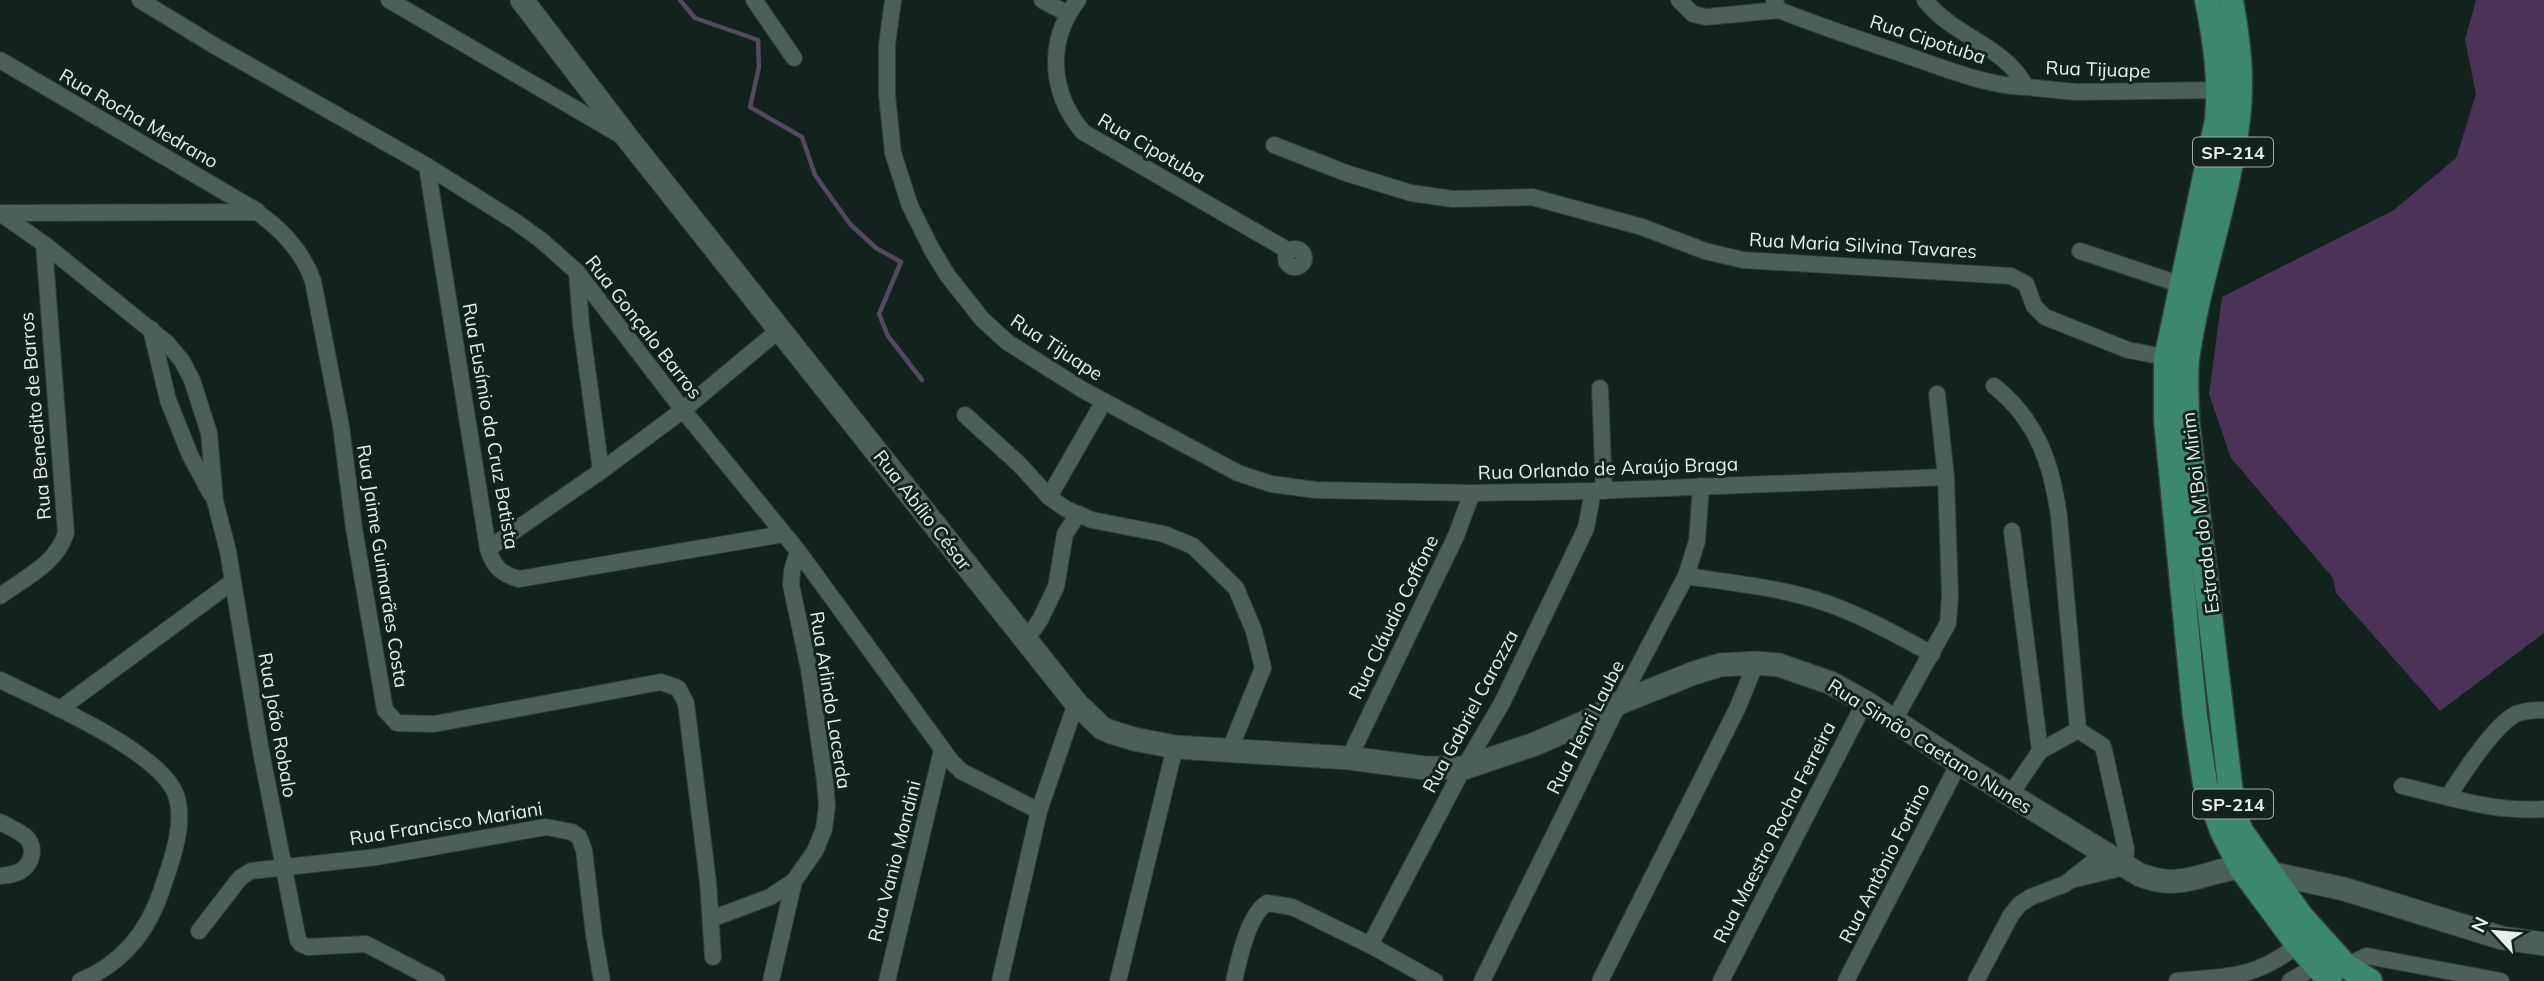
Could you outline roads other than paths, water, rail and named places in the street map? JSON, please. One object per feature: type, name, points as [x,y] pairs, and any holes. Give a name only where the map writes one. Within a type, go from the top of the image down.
[{"type":"main road","name":"Rua Abílio César","points":[[522,0],[779,330],[1076,702],[1102,728],[1134,739],[1175,747],[1349,758],[1425,768],[1464,768]]},
{"type":"main road","name":"Estrada do M'Boi Mirim","points":[[2207,0],[2218,61],[2220,90],[2217,124],[2182,285],[2177,360],[2187,419],[2233,810],[2241,831],[2301,916],[2333,974]]},
{"type":"main road","name":"Estrada do M'Boi Mirim","points":[[2231,0],[2239,61],[2239,116],[2208,255],[2177,360],[2166,420],[2195,716],[2205,784],[2213,811],[2241,868],[2298,945],[2333,974],[2370,981]]},
{"type":"main road","name":"Rua Simão Caetano Nunes","points":[[1464,768],[1535,744],[1651,689],[1720,665],[1779,665],[1831,683],[1865,702],[2124,867],[2153,880],[2177,882],[2219,870],[2241,868],[2344,889],[2502,938],[2544,944]]},
{"type":"street","name":"Rua Gonçalo Barros","points":[[140,0],[215,46],[427,166],[516,222],[577,272],[683,410],[798,551],[942,750],[961,771],[1039,811]]},
{"type":"street","points":[[389,0],[629,140]]},
{"type":"street","points":[[754,0],[794,58]]},
{"type":"street","name":"Rua Tijuape","points":[[893,0],[887,45],[890,127],[897,167],[922,231],[948,276],[991,329],[1007,342],[1104,401],[1230,470],[1271,484]]},
{"type":"street","points":[[1042,0],[1068,14]]},
{"type":"street","name":"Rua Cipotuba","points":[[1078,0],[1068,14],[1056,54],[1057,80],[1062,100],[1083,132],[1289,251]]},
{"type":"street","name":"Rua Cipotuba","points":[[1679,0],[1693,14],[1706,17],[1777,5],[1962,74],[2000,85],[2026,87]]},
{"type":"street","name":"Rua Tijuape","points":[[1925,0],[1934,12],[2009,64],[2021,76],[2026,87],[2076,92],[2220,90]]},
{"type":"street","name":"Rua Rocha Medrano","points":[[0,60],[257,212]]},
{"type":"street","name":"Rua Maria Silvina Tavares","points":[[1274,145],[1346,173],[1411,193],[1452,199],[1532,197],[1642,227],[1698,249],[1743,260],[2011,276],[2026,284],[2034,306],[2045,317],[2129,350],[2177,360]]},
{"type":"street","name":"Rua Eusímio da Cruz Batista","points":[[427,166],[488,549],[500,572],[519,579],[785,534]]},
{"type":"street","points":[[1,213],[257,212]]},
{"type":"street","name":"Rua Jaime Guimarães Costa","points":[[257,212],[277,227],[292,244],[310,271],[313,281],[341,426],[354,528],[384,710],[397,723],[434,724],[662,682],[678,688],[686,702],[713,957]]},
{"type":"street","name":"Rua João Robalo","points":[[1,213],[167,342],[182,361],[200,400],[209,433],[215,501],[228,551],[282,867],[298,940],[304,946],[312,947],[366,944],[437,981]]},
{"type":"street","name":"Rua Benedito de Barros","points":[[0,596],[55,556],[66,533],[46,299],[44,244]]},
{"type":"street","points":[[2080,251],[2182,285]]},
{"type":"street","points":[[577,272],[580,324],[601,471]]},
{"type":"street","name":"Rua João Robalo","points":[[151,329],[168,400],[190,455],[215,501]]},
{"type":"street","points":[[488,549],[683,410],[779,330]]},
{"type":"street","points":[[1994,386],[2013,401],[2026,419],[2042,446],[2055,483],[2078,730]]},
{"type":"street","name":"Rua Gabriel Carozza","points":[[1370,945],[1464,768],[1502,703],[1586,528],[1599,491],[1600,388]]},
{"type":"street","points":[[1894,720],[1948,623],[1950,596],[1946,477],[1937,394]]},
{"type":"street","points":[[1049,497],[1104,401]]},
{"type":"street","points":[[964,415],[1019,464],[1049,497],[1092,520],[1164,534],[1194,546],[1232,582],[1261,654],[1263,668],[1230,749]]},
{"type":"street","name":"Rua Orlando de Araújo Braga","points":[[1271,484],[1316,490],[1472,493],[1599,491],[1946,477]]},
{"type":"street","name":"Rua Henri Laube","points":[[1482,981],[1619,703],[1686,576],[1697,541],[1701,486]]},
{"type":"street","name":"Rua Cláudio Coffone","points":[[1349,758],[1455,536],[1472,493]]},
{"type":"street","points":[[1026,640],[1040,620],[1056,587],[1064,539],[1077,514]]},
{"type":"street","points":[[2012,531],[2040,751]]},
{"type":"street","name":"Rua Arlindo Lacerda","points":[[711,919],[771,897],[794,881],[821,839],[827,806],[809,669],[791,585],[798,551]]},
{"type":"street","points":[[1686,576],[1761,587],[1816,600],[1871,622],[1932,654]]},
{"type":"street","points":[[60,709],[232,582]]},
{"type":"street","points":[[1601,981],[1737,709],[1756,663]]},
{"type":"street","points":[[0,680],[60,709],[150,761],[163,773],[177,798],[176,842],[151,919],[139,939],[114,963],[80,981]]},
{"type":"street","points":[[1000,981],[1039,811],[1076,702]]},
{"type":"street","name":"Rua Maestro Rocha Ferreira","points":[[1721,981],[1865,702]]},
{"type":"street","points":[[2448,796],[2483,747],[2506,721],[2527,710],[2544,710]]},
{"type":"street","points":[[2010,795],[2040,751],[2078,730]]},
{"type":"street","points":[[1976,981],[2015,910],[2031,897],[2071,880],[2124,867],[2126,849],[2105,750],[2101,744],[2078,730]]},
{"type":"street","points":[[1118,981],[1175,747]]},
{"type":"street","name":"Rua Vanio Mondini","points":[[887,981],[942,750]]},
{"type":"street","name":"Rua Antônio Fortino","points":[[1846,981],[1959,764]]},
{"type":"street","points":[[2402,786],[2479,806],[2522,811],[2544,809]]},
{"type":"street","points":[[0,822],[25,836],[32,845],[32,852],[31,861],[20,872],[0,876]]},
{"type":"street","name":"Rua Francisco Mariani","points":[[200,931],[245,874],[251,871],[377,857],[546,827],[572,832],[579,837],[584,850],[602,981]]},
{"type":"street","points":[[2071,880],[2103,854]]},
{"type":"street","points":[[771,981],[794,881]]},
{"type":"street","points":[[1234,981],[1243,946],[1260,908],[1267,903],[1292,906],[1435,981]]},
{"type":"street","points":[[2177,981],[2253,977],[2298,945]]},
{"type":"street","points":[[2290,981],[2333,974],[2367,956],[2501,981]]},
{"type":"waterway","points":[[680,0],[695,18],[758,40],[759,67],[750,107],[802,137],[815,175],[850,224],[876,248],[901,262],[879,314],[888,336],[922,380]]}]
